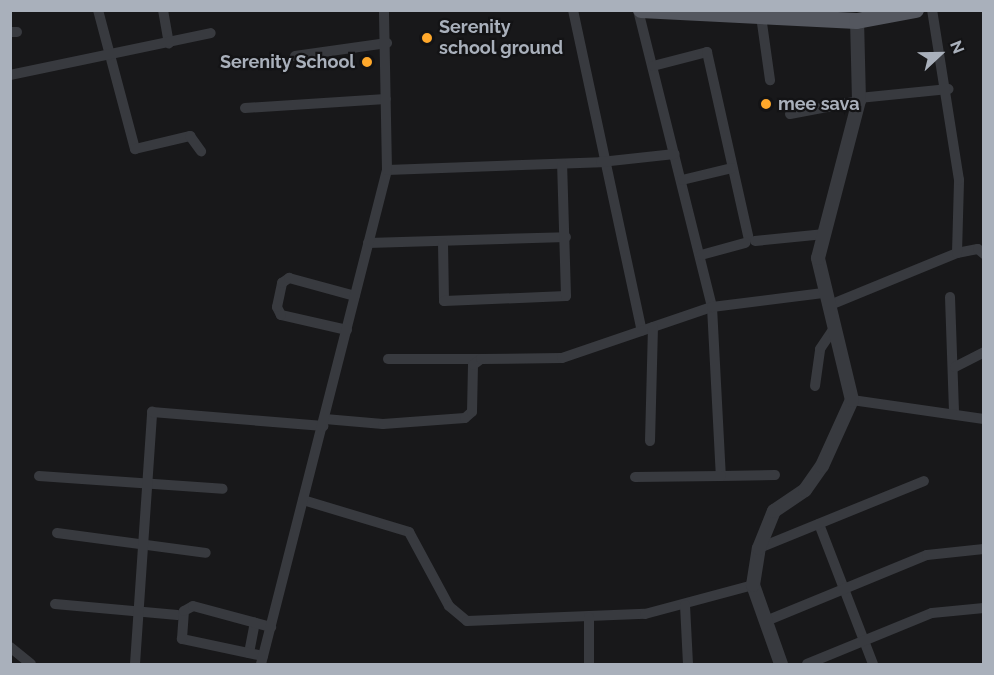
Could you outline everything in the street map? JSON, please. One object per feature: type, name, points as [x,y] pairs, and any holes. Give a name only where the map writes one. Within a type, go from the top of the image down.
[{"type":"main road","points":[[639,10],[761,16],[916,10]]},
{"type":"street","points":[[98,10],[107,56],[135,149],[190,136],[201,151]]},
{"type":"street","points":[[163,10],[169,43]]},
{"type":"street","points":[[271,627],[188,605],[178,634],[182,639],[249,653],[262,660],[271,627],[303,500],[324,422],[387,170],[387,43],[384,10]]},
{"type":"street","points":[[573,10],[601,162],[642,331]]},
{"type":"street","points":[[639,10],[712,307],[721,476]]},
{"type":"street","points":[[932,10],[949,89],[959,180],[957,253]]},
{"type":"street","points":[[781,664],[753,585],[759,548],[774,511],[805,490],[822,466],[852,400],[818,258],[859,100],[854,14]]},
{"type":"street","points":[[761,16],[771,80]]},
{"type":"street","points":[[10,75],[211,33]]},
{"type":"street","points":[[295,56],[387,43]]},
{"type":"street","points":[[653,66],[707,52],[749,240]]},
{"type":"street","points":[[790,114],[859,100],[949,89]]},
{"type":"street","points":[[245,108],[386,99]]},
{"type":"street","points":[[387,170],[601,162],[675,154]]},
{"type":"street","points":[[443,243],[444,301],[566,296],[567,237],[562,164]]},
{"type":"street","points":[[682,180],[732,168]]},
{"type":"street","points":[[701,255],[749,240],[825,234]]},
{"type":"street","points":[[368,243],[443,243],[567,237]]},
{"type":"street","points":[[388,359],[562,358],[712,307],[827,299],[957,253],[978,249],[984,254]]},
{"type":"street","points":[[347,330],[277,312],[282,283],[289,278],[355,296]]},
{"type":"street","points":[[950,297],[955,367],[954,413]]},
{"type":"street","points":[[651,441],[653,327]]},
{"type":"street","points":[[815,386],[820,350],[835,327]]},
{"type":"street","points":[[955,367],[984,352]]},
{"type":"street","points":[[135,664],[152,412],[383,424],[465,418],[471,412],[473,365],[481,359]]},
{"type":"street","points":[[852,400],[984,419]]},
{"type":"street","points":[[635,477],[774,475]]},
{"type":"street","points":[[39,476],[223,489]]},
{"type":"street","points":[[759,548],[924,481]]},
{"type":"street","points":[[303,500],[409,532],[449,606],[467,621],[645,614],[753,585]]},
{"type":"street","points":[[819,524],[873,664]]},
{"type":"street","points":[[57,533],[143,548],[206,553]]},
{"type":"street","points":[[765,621],[927,555],[984,549]]},
{"type":"street","points":[[55,604],[178,615]]},
{"type":"street","points":[[685,604],[688,664]]},
{"type":"street","points":[[807,664],[863,639],[932,613],[984,608]]},
{"type":"street","points":[[589,617],[590,664]]},
{"type":"street","points":[[249,653],[255,623]]},
{"type":"street","points":[[252,638],[267,641]]},
{"type":"street","points":[[10,647],[31,664]]},
{"type":"place","name":"Serenity school ground","points":[[427,38]]},
{"type":"place","name":"Serenity School","points":[[367,62]]},
{"type":"place","name":"mee sava","points":[[766,104]]}]
